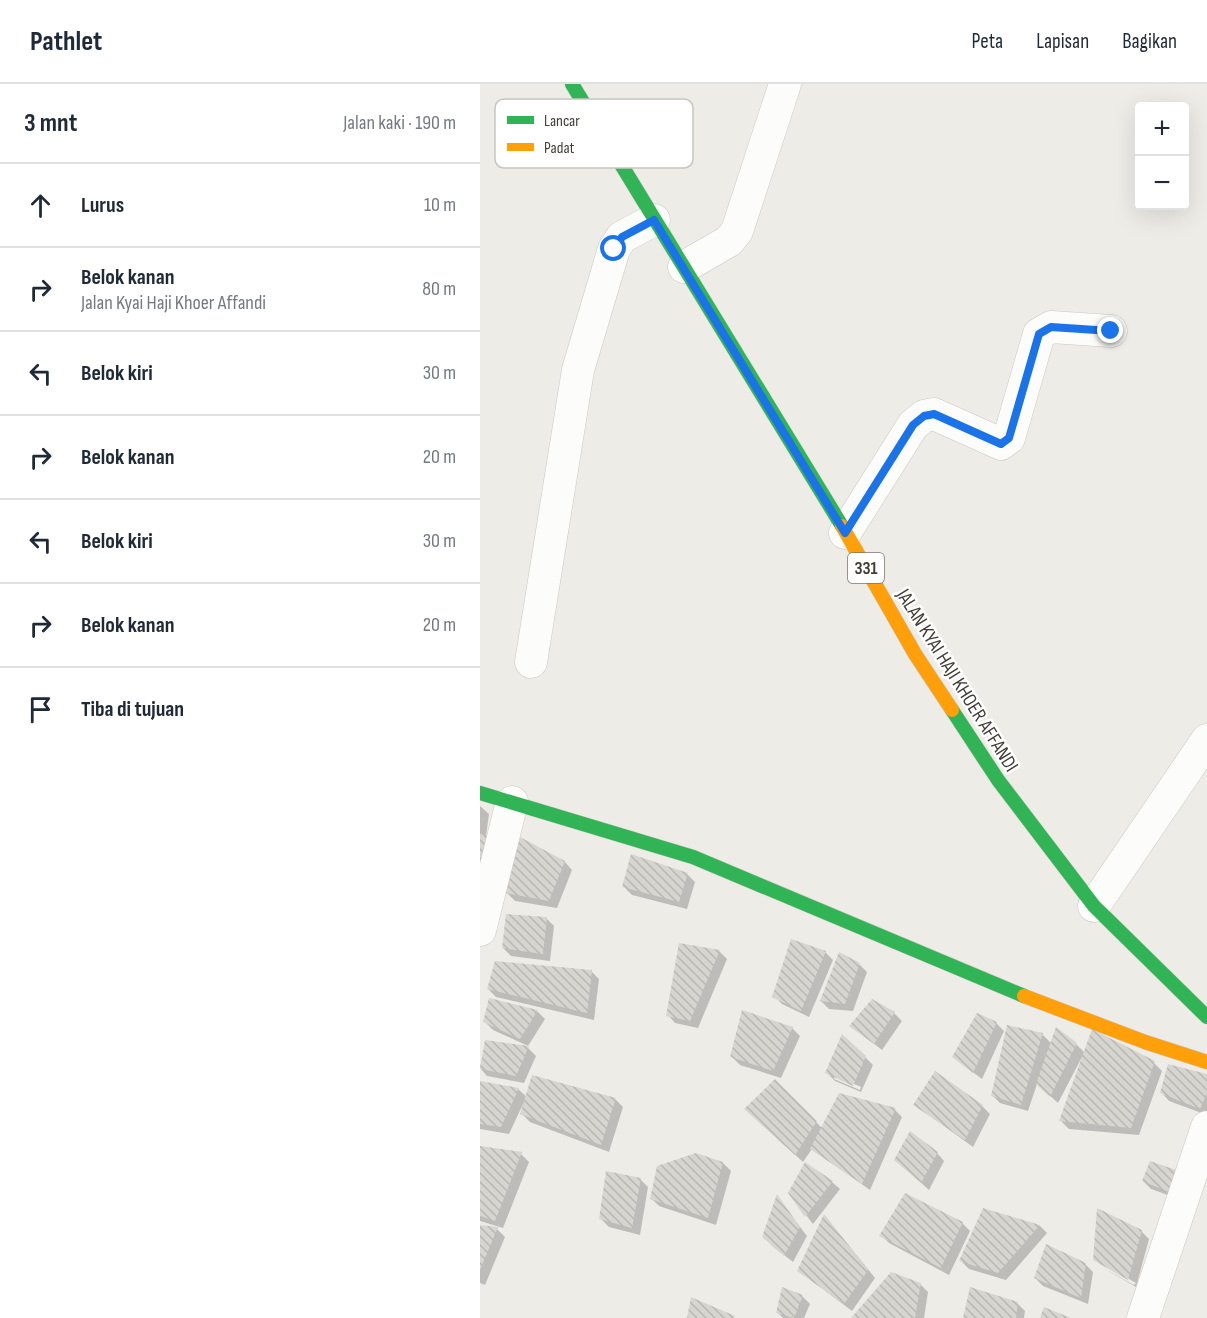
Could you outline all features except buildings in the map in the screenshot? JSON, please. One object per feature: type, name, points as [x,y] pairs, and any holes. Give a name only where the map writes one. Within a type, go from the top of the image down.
[{"type":"main road","name":"JALAN KYAI HAJI KHOER AFFANDI","points":[[572,84],[581,99]]},
{"type":"main road","name":"JALAN KYAI HAJI KHOER AFFANDI","points":[[623,168],[845,533],[915,654],[998,780],[1094,906],[1207,1017]]},
{"type":"main road","points":[[480,793],[553,813],[720,867],[1059,1009],[1156,1047],[1207,1062]]},
{"type":"street","points":[[684,267],[729,241],[737,231],[784,84]]},
{"type":"street","points":[[531,662],[578,370],[608,265],[618,243],[622,237],[654,220]]},
{"type":"street","points":[[845,533],[913,425],[924,416],[934,414],[1001,444],[1009,438],[1039,334],[1051,327],[1111,331]]},
{"type":"street","points":[[1094,906],[1207,740]]},
{"type":"street","points":[[480,930],[484,888],[512,802]]},
{"type":"street","points":[[1143,1318],[1207,1127]]},
{"type":"traffic: fast","points":[[572,84],[581,99]]},
{"type":"traffic: fast","points":[[623,168],[842,526]]},
{"type":"traffic: fast","points":[[952,710],[998,780],[1094,906],[1207,1017]]},
{"type":"traffic: fast","points":[[480,793],[693,857],[1024,996]]},
{"type":"traffic: slow","points":[[842,526],[915,654],[952,710]]},
{"type":"traffic: slow","points":[[1024,996],[1145,1042],[1207,1062]]},
{"type":"route","points":[[614,249],[622,237],[654,220],[845,533],[913,425],[924,416],[934,414],[1001,444],[1009,438],[1039,334],[1051,327],[1111,331]]}]
